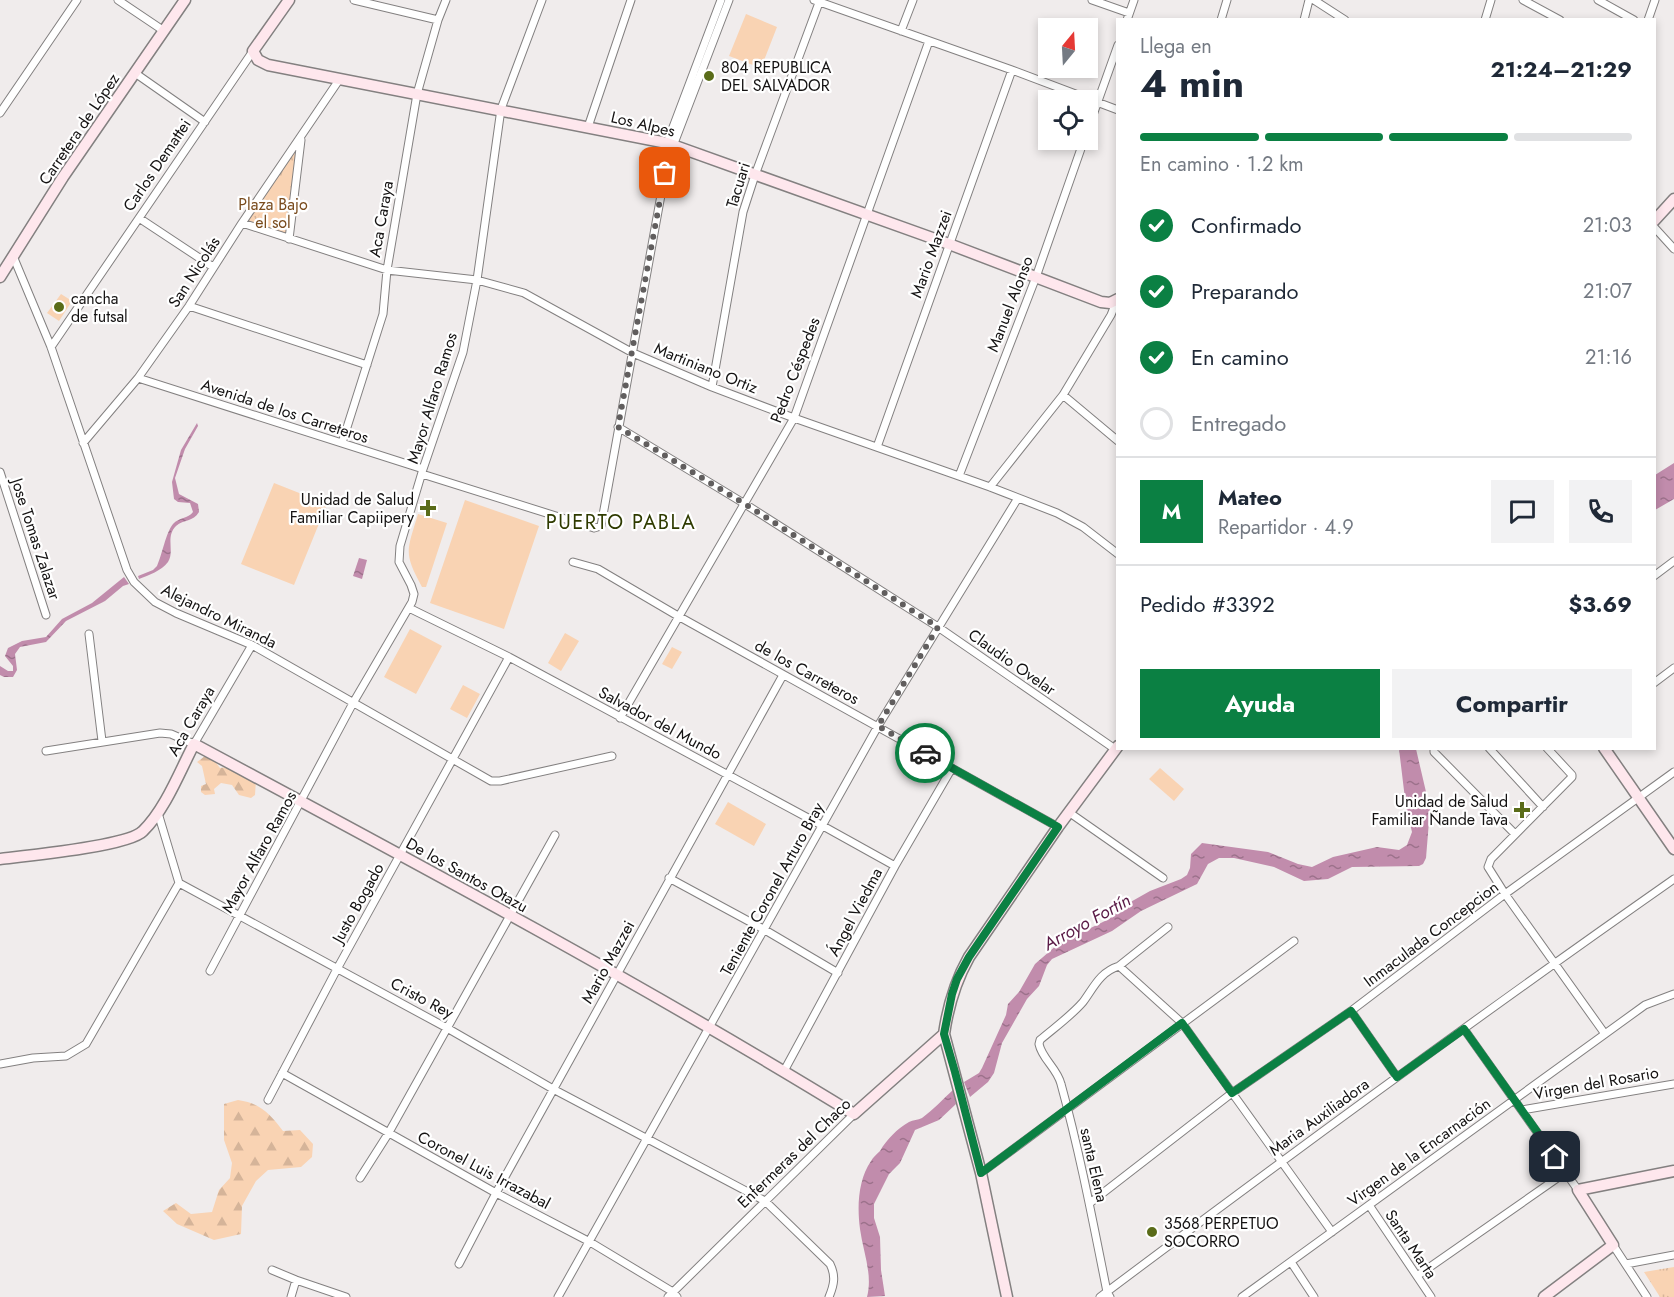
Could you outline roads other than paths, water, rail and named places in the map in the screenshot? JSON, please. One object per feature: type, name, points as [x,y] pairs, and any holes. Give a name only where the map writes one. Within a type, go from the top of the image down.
[{"type":"street","points":[[0,113],[77,0]]},
{"type":"street","points":[[118,0],[164,31]]},
{"type":"street","name":"Carretera de López","points":[[0,277],[63,177],[185,0]]},
{"type":"street","name":"Carlos Demattei","points":[[51,347],[289,0]]},
{"type":"street","points":[[354,0],[438,20]]},
{"type":"street","name":"Aca Caraya","points":[[342,443],[382,314],[387,270],[417,94],[446,0]]},
{"type":"street","name":"Mayor Alfaro Ramos","points":[[210,971],[353,703],[409,608],[414,594],[399,562],[400,546],[463,352],[477,280],[501,109],[542,0]]},
{"type":"street","points":[[588,127],[631,0]]},
{"type":"street","points":[[692,88],[721,0]]},
{"type":"street","points":[[618,427],[670,146],[729,0]]},
{"type":"street","points":[[901,31],[913,0]]},
{"type":"street","points":[[1092,0],[1128,16],[1134,0]]},
{"type":"street","points":[[1222,18],[1227,0]]},
{"type":"street","points":[[1304,18],[1309,0]]},
{"type":"street","points":[[1314,0],[1341,18]]},
{"type":"street","points":[[1486,18],[1491,0]]},
{"type":"street","points":[[1523,0],[1557,18]]},
{"type":"street","points":[[1599,0],[1630,18]]},
{"type":"street","points":[[1649,18],[1655,0]]},
{"type":"street","points":[[818,1],[1065,90]]},
{"type":"street","name":"Tacuari","points":[[712,387],[743,212],[818,1]]},
{"type":"street","name":"Pedro Céspedes","points":[[620,718],[794,418],[929,40]]},
{"type":"street","points":[[1098,99],[1116,50]]},
{"type":"street","name":"Los Alpes","points":[[253,51],[258,60],[268,65],[501,109],[670,146],[949,244],[1101,302],[1110,303],[1116,300]]},
{"type":"street","name":"Mario Mazzei","points":[[877,447],[1012,70]]},
{"type":"street","points":[[135,73],[205,122]]},
{"type":"street","name":"San Nicolás","points":[[83,443],[138,378],[189,306],[339,80]]},
{"type":"street","points":[[1098,102],[1116,109]]},
{"type":"street","points":[[289,239],[302,138]]},
{"type":"street","name":"Manuel Alonso","points":[[959,476],[1080,150]]},
{"type":"street","points":[[1656,219],[1674,199]]},
{"type":"street","points":[[139,218],[213,267]]},
{"type":"street","points":[[1656,222],[1674,249]]},
{"type":"street","name":"Martiniano Ortiz","points":[[242,223],[387,270],[477,280],[524,294],[633,353],[712,387],[990,487],[1083,526],[1116,552]]},
{"type":"street","name":"Alejandro Miranda","points":[[13,256],[51,347],[127,570],[134,582],[155,602],[252,645],[491,781],[500,781],[612,756]]},
{"type":"street","points":[[990,487],[1063,395],[1112,315],[1116,303]]},
{"type":"street","points":[[189,306],[368,365]]},
{"type":"street","name":"Avenida de los Carreteros","points":[[138,378],[342,443],[594,528],[601,526],[618,427]]},
{"type":"street","points":[[1063,395],[1116,439]]},
{"type":"street","name":"Claudio Ovelar","points":[[618,427],[745,504],[938,627],[1116,748]]},
{"type":"street","name":"Jose Tomas Zalazar","points":[[0,472],[46,615]]},
{"type":"street","name":"Teniente Coronel Arturo Bray","points":[[558,1297],[878,726],[1018,498]]},
{"type":"street","points":[[1656,574],[1674,561]]},
{"type":"street","name":"de los Carreteros","points":[[573,562],[598,569],[783,675],[1058,827]]},
{"type":"street","name":"Salvador del Mundo","points":[[409,608],[509,657],[895,866]]},
{"type":"street","points":[[89,634],[102,741]]},
{"type":"street","name":"Aca Caraya","points":[[158,813],[194,744],[252,645]]},
{"type":"street","name":"Justo Bogado","points":[[268,1100],[337,969],[509,657]]},
{"type":"street","points":[[1656,682],[1674,668]]},
{"type":"street","name":"Mario Mazzei","points":[[459,1264],[669,878],[783,675]]},
{"type":"street","name":"De los Santos Otazu","points":[[46,751],[160,733],[171,734],[194,744],[617,975],[854,1114]]},
{"type":"street","points":[[1007,1297],[981,1173],[944,1034],[952,994],[961,971],[1058,827],[1116,748]]},
{"type":"street","points":[[1434,750],[1515,834]]},
{"type":"street","points":[[1491,750],[1542,807]]},
{"type":"street","points":[[1549,750],[1572,775],[1488,863],[1488,867],[1605,1034]]},
{"type":"street","points":[[1605,750],[1674,849]]},
{"type":"street","name":"Ángel Viedma","points":[[784,1071],[895,866],[952,768]]},
{"type":"street","name":"Inmaculada Concepcion","points":[[1090,1203],[1232,1093],[1351,1011],[1505,894],[1674,772]]},
{"type":"street","points":[[0,859],[132,838],[142,832],[158,813]]},
{"type":"street","points":[[0,1064],[33,1058],[66,1056],[86,1044],[179,883],[158,813]]},
{"type":"street","points":[[1070,813],[1162,878]]},
{"type":"street","points":[[360,1178],[388,1134],[555,835]]},
{"type":"street","points":[[669,878],[838,973]]},
{"type":"street","name":"Maria Auxiliadora","points":[[1106,1295],[1281,1161],[1555,962],[1674,879]]},
{"type":"street","name":"Cristo Rey","points":[[179,883],[447,1028],[553,1089],[765,1202],[830,1264],[834,1271],[834,1285],[829,1297]]},
{"type":"street","points":[[1168,927],[1119,966],[1182,1023],[1332,1232]]},
{"type":"street","points":[[981,1173],[1294,941]]},
{"type":"street","name":"santa Elena","points":[[1106,1295],[1090,1203],[1058,1074],[1044,1056],[1039,1044],[1040,1040],[1083,1002],[1098,979],[1112,968],[1119,966]]},
{"type":"street","name":"Virgen de la Encarnación","points":[[1242,1297],[1646,1005],[1674,994]]},
{"type":"street","points":[[1351,1011],[1397,1077]]},
{"type":"street","points":[[1464,1029],[1566,1172],[1647,1297]]},
{"type":"street","name":"Enfermeras del Chaco","points":[[673,1295],[854,1114],[944,1034]]},
{"type":"street","name":"Coronel Luis Irrazabal","points":[[282,1073],[388,1134],[590,1242],[673,1295]]},
{"type":"street","name":"Virgen del Rosario","points":[[1522,1110],[1674,1083]]},
{"type":"street","points":[[1578,1190],[1674,1171]]},
{"type":"street","points":[[1417,1276],[1566,1172]]},
{"type":"street","name":"Santa Marta","points":[[1369,1205],[1431,1297]]},
{"type":"street","points":[[1544,1297],[1613,1245]]},
{"type":"street","points":[[1626,1264],[1674,1255]]},
{"type":"street","points":[[1291,1262],[1314,1297]]},
{"type":"street","points":[[272,1270],[346,1297]]},
{"type":"street","points":[[291,1297],[296,1280]]},
{"type":"water","points":[[197,423],[198,426],[185,449],[175,478],[179,494],[198,504],[199,512],[173,530],[168,562],[158,570],[139,579],[138,576],[157,566],[168,532],[173,524],[193,512],[190,503],[178,502],[174,499],[172,482],[181,450]]},
{"type":"water","points":[[1674,463],[1674,499],[1656,509],[1656,474]]},
{"type":"water","points":[[359,558],[367,560],[362,579],[353,576]]},
{"type":"water","points":[[124,577],[129,584],[123,586],[105,601],[66,621],[46,642],[20,647],[15,654],[17,670],[13,677],[0,675],[0,666],[13,671],[13,666],[5,656],[8,648],[22,641],[46,637],[62,619],[92,603]]},
{"type":"water","points":[[1399,750],[1416,750],[1430,809],[1426,858],[1419,866],[1352,867],[1328,879],[1304,881],[1274,867],[1234,858],[1219,858],[1208,864],[1197,884],[1141,911],[1112,931],[1052,959],[1047,965],[1039,986],[1027,999],[1002,1043],[994,1073],[988,1082],[970,1097],[964,1082],[979,1073],[1006,1015],[1008,1004],[1019,992],[1035,964],[1058,944],[1109,919],[1127,904],[1150,891],[1187,875],[1191,854],[1202,843],[1268,852],[1312,867],[1333,857],[1377,847],[1399,850],[1407,845],[1412,832],[1406,807]]},
{"type":"water","points":[[953,1090],[956,1104],[939,1120],[915,1130],[900,1163],[889,1174],[874,1204],[874,1218],[880,1237],[885,1296],[867,1297],[869,1280],[859,1212],[863,1177],[873,1158],[896,1131],[909,1122],[922,1118]]},
{"type":"place","name":"804 REPUBLICA DEL SALVADOR","points":[[709,76]]},
{"type":"place","name":"cancha de futsal","points":[[59,307]]},
{"type":"place","name":"Unidad de Salud Familiar Capiipery","points":[[428,508]]},
{"type":"place","name":"Unidad de Salud Familiar Ñande Tava","points":[[1522,810]]},
{"type":"place","name":"3568 PERPETUO SOCORRO","points":[[1152,1232]]},
{"type":"district","name":"PUERTO PABLA","points":[[621,522]]},
{"type":"park label","name":"Plaza Bajo el sol","points":[[273,213]]},
{"type":"water label","name":"Arroyo Fortín","points":[[1087,922]]}]
